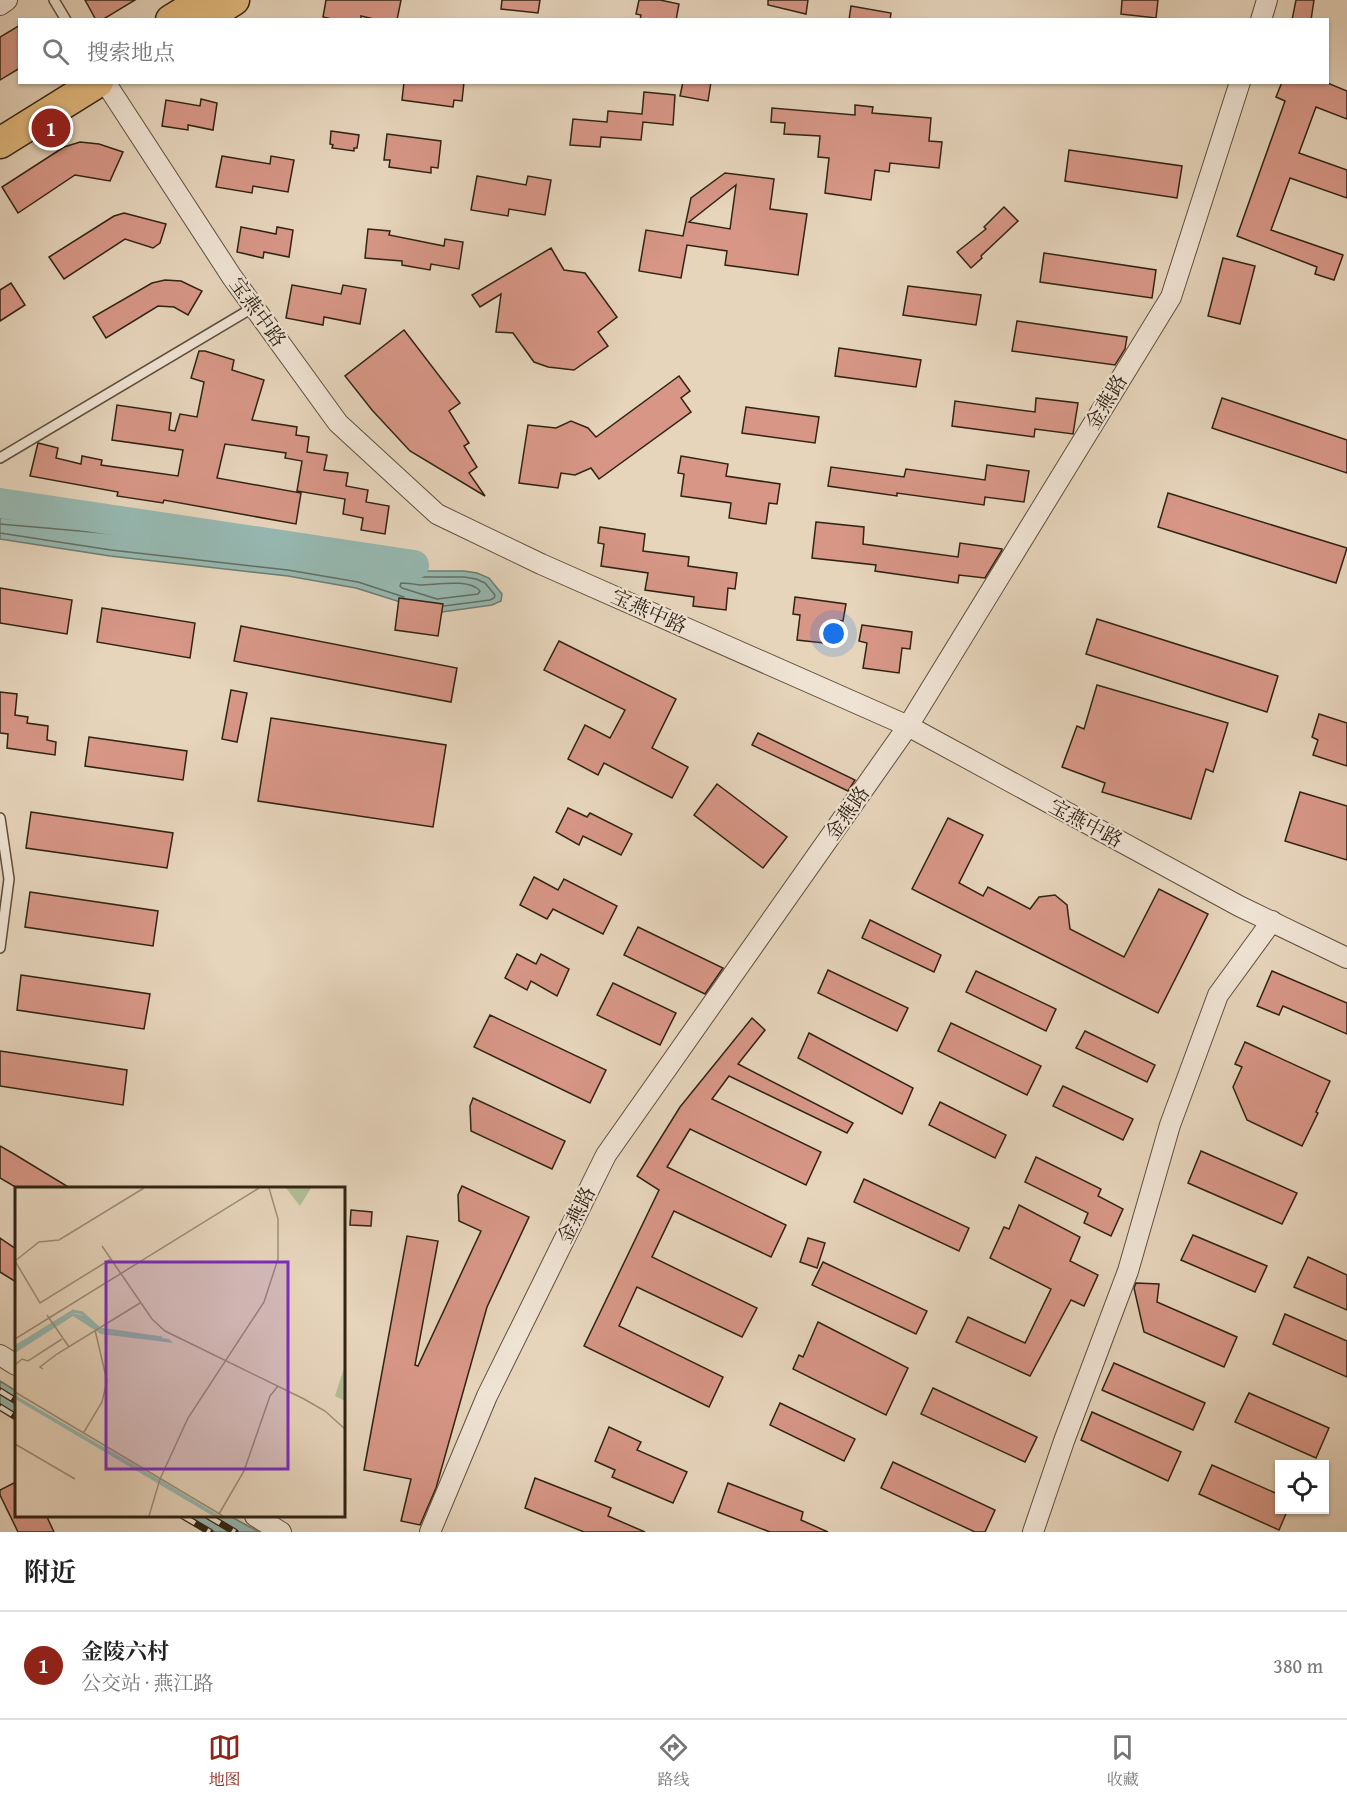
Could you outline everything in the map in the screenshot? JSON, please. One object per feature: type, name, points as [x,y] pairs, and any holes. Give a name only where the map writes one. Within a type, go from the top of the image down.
[{"type":"main road","points":[[174,18],[204,0]]},
{"type":"main road","points":[[205,18],[234,0]]},
{"type":"main road","points":[[0,123],[63,84]]},
{"type":"main road","points":[[0,143],[95,84]]},
{"type":"street","points":[[0,4],[7,0]]},
{"type":"street","points":[[1262,18],[1267,0]]},
{"type":"street","name":"宝燕中路","points":[[106,84],[232,277],[338,423],[437,514],[541,564],[908,726],[1239,906],[1347,958]]},
{"type":"street","name":"金燕路","points":[[430,1532],[487,1396],[606,1155],[908,726],[1170,297],[1239,84]]},
{"type":"street","points":[[1033,1532],[1068,1430],[1128,1271],[1170,1125],[1218,995],[1272,921]]},
{"type":"street","points":[[0,1355],[15,1364]]},
{"type":"street","points":[[258,1517],[281,1532]]},
{"type":"lane","points":[[54,0],[65,18]]},
{"type":"lane","points":[[0,458],[254,308]]},
{"type":"lane","points":[[0,818],[9,879],[0,948]]},
{"type":"water","points":[[0,518],[115,528],[420,571],[477,573],[489,578],[502,594],[501,601],[492,605],[435,613],[356,588],[288,576],[110,556],[0,539]]},
{"type":"water","points":[[0,1381],[15,1390],[15,1416],[0,1407]]},
{"type":"water","points":[[189,1517],[232,1517],[259,1532],[215,1532]]},
{"type":"building","points":[[85,0],[135,0],[105,18],[95,18]]},
{"type":"building","points":[[326,0],[401,0],[397,18],[323,17]]},
{"type":"building","points":[[502,0],[540,0],[538,13],[501,9]]},
{"type":"building","points":[[639,0],[660,0],[679,4],[676,18],[640,18],[641,15],[636,14]]},
{"type":"building","points":[[768,0],[808,0],[806,14],[768,5]]},
{"type":"building","points":[[1122,0],[1158,0],[1156,18],[1121,14]]},
{"type":"building","points":[[1296,0],[1314,0],[1311,18],[1292,18]]},
{"type":"building","points":[[851,6],[891,13],[890,18],[849,18]]},
{"type":"building","points":[[18,26],[18,69],[0,80],[0,37]]},
{"type":"building","points":[[404,84],[464,84],[462,101],[454,100],[453,107],[402,100]]},
{"type":"building","points":[[683,84],[711,84],[708,101],[680,96]]},
{"type":"building","points":[[1281,84],[1329,84],[1347,91],[1347,119],[1316,107],[1299,153],[1347,170],[1347,198],[1290,178],[1271,230],[1343,255],[1334,280],[1315,274],[1317,267],[1237,236],[1285,101],[1276,97]]},
{"type":"building","points":[[644,92],[675,95],[673,125],[643,122],[641,140],[601,137],[600,147],[570,145],[573,119],[607,122],[608,111],[642,114]]},
{"type":"building","points":[[201,99],[217,103],[213,130],[188,125],[188,130],[162,126],[166,100],[200,106]]},
{"type":"building","points":[[855,105],[873,107],[872,113],[931,118],[929,141],[942,142],[939,168],[890,163],[889,172],[875,170],[871,200],[825,193],[829,158],[818,157],[820,136],[784,134],[785,123],[771,122],[772,108],[855,115]]},
{"type":"building","points":[[331,131],[359,135],[357,148],[354,148],[354,151],[332,148]]},
{"type":"building","points":[[387,134],[441,141],[438,168],[431,167],[431,173],[389,167],[390,160],[384,160]]},
{"type":"building","points":[[80,142],[99,144],[123,152],[110,181],[75,175],[18,213],[2,187],[64,147]]},
{"type":"building","points":[[1069,150],[1182,166],[1177,198],[1065,181]]},
{"type":"building","points":[[222,156],[270,164],[271,156],[294,160],[288,192],[253,186],[252,193],[216,187]]},
{"type":"building","points":[[725,173],[774,179],[770,209],[807,214],[798,275],[725,265],[727,251],[687,245],[681,278],[639,271],[646,230],[683,236],[691,198]],"holes":[[[736,185],[730,229],[689,222]]]},
{"type":"building","points":[[477,176],[526,185],[528,176],[551,180],[545,215],[509,209],[508,216],[471,210]]},
{"type":"building","points":[[1004,207],[1018,221],[971,268],[957,252],[986,229],[984,227]]},
{"type":"building","points":[[124,213],[166,224],[160,243],[153,248],[125,239],[64,279],[49,257],[114,216]]},
{"type":"building","points":[[241,227],[276,234],[277,227],[293,230],[289,257],[264,252],[263,258],[237,252]]},
{"type":"building","points":[[368,229],[390,231],[389,235],[444,246],[445,239],[463,242],[459,269],[431,264],[430,270],[402,265],[402,261],[365,258]]},
{"type":"building","points":[[551,248],[564,270],[585,273],[617,317],[598,332],[608,346],[574,370],[548,367],[534,362],[513,333],[496,332],[501,294],[480,307],[472,295]]},
{"type":"building","points":[[1044,253],[1156,270],[1152,298],[1040,282]]},
{"type":"building","points":[[1223,258],[1255,266],[1240,324],[1208,316]]},
{"type":"building","points":[[165,280],[181,281],[202,291],[188,315],[174,307],[158,306],[106,338],[93,317],[152,283]]},
{"type":"building","points":[[11,283],[25,305],[0,321],[0,290]]},
{"type":"building","points":[[292,285],[341,294],[343,285],[366,289],[360,324],[324,317],[323,325],[286,318]]},
{"type":"building","points":[[908,286],[981,295],[976,325],[903,315]]},
{"type":"building","points":[[1017,321],[1127,337],[1125,349],[1115,365],[1012,351]]},
{"type":"building","points":[[404,330],[460,403],[449,411],[469,443],[464,446],[477,467],[469,473],[485,496],[410,451],[372,410],[345,376]]},
{"type":"building","points":[[839,348],[921,360],[916,387],[835,376]]},
{"type":"building","points":[[199,351],[234,360],[232,370],[264,380],[252,420],[297,427],[296,435],[309,437],[307,452],[327,455],[324,470],[348,473],[346,486],[368,490],[366,502],[389,506],[385,534],[361,530],[363,518],[343,514],[345,499],[297,491],[302,461],[285,458],[286,453],[225,444],[217,478],[301,493],[296,524],[164,500],[163,503],[117,496],[118,492],[30,476],[38,443],[58,448],[56,458],[81,464],[82,456],[102,460],[101,465],[178,476],[183,450],[112,440],[117,405],[171,413],[169,430],[175,431],[180,414],[197,417],[204,382],[191,378]]},
{"type":"building","points":[[679,376],[690,391],[681,398],[691,412],[599,479],[591,468],[575,475],[561,473],[558,488],[519,483],[528,425],[556,428],[571,421],[588,428],[596,437]]},
{"type":"building","points":[[1036,398],[1078,403],[1073,434],[1035,429],[1034,437],[952,426],[955,401],[1035,412]]},
{"type":"building","points":[[1222,398],[1347,440],[1347,473],[1212,428]]},
{"type":"building","points":[[746,407],[819,417],[815,443],[742,433]]},
{"type":"building","points":[[681,456],[728,464],[726,476],[780,484],[777,504],[769,503],[766,524],[729,518],[731,503],[681,496],[684,474],[678,473]]},
{"type":"building","points":[[987,465],[1029,471],[1024,502],[985,497],[984,505],[828,486],[831,467],[904,477],[906,469],[985,480]]},
{"type":"building","points":[[1168,493],[1347,548],[1336,583],[1158,527]]},
{"type":"building","points":[[816,522],[864,527],[863,544],[958,557],[960,543],[1002,550],[985,578],[959,575],[958,583],[875,571],[876,565],[812,558]]},
{"type":"building","points":[[600,527],[645,534],[643,551],[689,557],[688,566],[737,573],[735,589],[728,588],[726,610],[693,606],[694,597],[645,590],[648,573],[601,566],[604,544],[598,543]]},
{"type":"building","points":[[0,588],[72,600],[67,634],[0,623]]},
{"type":"building","points":[[795,597],[846,604],[843,621],[836,620],[833,644],[797,640],[800,615],[793,614]]},
{"type":"building","points":[[399,598],[443,604],[438,636],[395,630]]},
{"type":"building","points":[[102,608],[195,623],[190,658],[97,642]]},
{"type":"building","points":[[1097,619],[1278,676],[1267,712],[1086,654]]},
{"type":"building","points":[[862,625],[912,632],[910,649],[902,648],[899,673],[863,668],[867,643],[859,641]]},
{"type":"building","points":[[241,626],[457,668],[451,702],[234,661]]},
{"type":"building","points":[[559,641],[676,699],[652,748],[688,767],[672,798],[604,763],[598,775],[568,759],[585,725],[610,738],[625,710],[544,670]]},
{"type":"building","points":[[1097,685],[1228,723],[1213,772],[1206,769],[1191,819],[1102,792],[1105,783],[1062,767],[1077,726],[1084,729]]},
{"type":"building","points":[[231,690],[247,693],[237,742],[222,739]]},
{"type":"building","points":[[0,692],[17,694],[15,715],[28,717],[27,723],[48,726],[47,740],[56,742],[55,755],[7,748],[8,734],[0,733]]},
{"type":"building","points":[[1319,714],[1347,723],[1347,766],[1313,755],[1318,740],[1312,737]]},
{"type":"building","points":[[271,718],[446,745],[433,827],[258,801]]},
{"type":"building","points":[[758,733],[855,780],[848,791],[752,745]]},
{"type":"building","points":[[89,737],[187,751],[183,780],[85,766]]},
{"type":"building","points":[[717,784],[787,837],[763,868],[694,815]]},
{"type":"building","points":[[1300,792],[1347,806],[1347,860],[1285,841]]},
{"type":"building","points":[[568,808],[587,817],[590,813],[632,834],[621,855],[583,836],[579,845],[556,832]]},
{"type":"building","points":[[31,812],[173,833],[167,868],[26,848]]},
{"type":"building","points":[[948,818],[983,835],[959,883],[983,896],[988,887],[1030,909],[1039,897],[1055,895],[1067,905],[1070,929],[1124,957],[1159,889],[1208,914],[1158,1013],[912,889]]},
{"type":"building","points":[[534,877],[558,890],[564,879],[617,906],[603,934],[553,909],[547,919],[520,905]]},
{"type":"building","points":[[30,892],[158,911],[153,946],[25,927]]},
{"type":"building","points":[[870,920],[941,955],[934,972],[862,938]]},
{"type":"building","points":[[638,927],[723,968],[705,994],[624,955]]},
{"type":"building","points":[[517,954],[536,964],[541,954],[569,969],[557,996],[531,981],[527,990],[505,978]]},
{"type":"building","points":[[828,970],[908,1008],[897,1031],[818,993]]},
{"type":"building","points":[[976,971],[1056,1009],[1046,1031],[966,992]]},
{"type":"building","points":[[1272,971],[1347,1003],[1347,1034],[1283,1006],[1279,1015],[1257,1006]]},
{"type":"building","points":[[21,975],[150,994],[144,1029],[17,1010]]},
{"type":"building","points":[[613,983],[676,1013],[660,1045],[597,1015]]},
{"type":"building","points":[[490,1015],[606,1070],[590,1103],[474,1047]]},
{"type":"building","points":[[752,1018],[765,1030],[738,1064],[853,1123],[847,1133],[729,1076],[712,1099],[821,1152],[806,1185],[690,1129],[667,1167],[786,1225],[771,1257],[674,1211],[652,1257],[757,1308],[742,1337],[637,1287],[619,1326],[723,1377],[709,1407],[584,1346],[659,1190],[637,1176],[680,1107]]},
{"type":"building","points":[[951,1023],[1041,1066],[1027,1095],[938,1051]]},
{"type":"building","points":[[1085,1031],[1155,1065],[1147,1082],[1076,1048]]},
{"type":"building","points":[[809,1033],[913,1088],[902,1114],[798,1058]]},
{"type":"building","points":[[1245,1042],[1330,1081],[1302,1146],[1247,1120],[1233,1087],[1242,1067],[1235,1064]]},
{"type":"building","points":[[0,1051],[127,1070],[123,1105],[0,1086]]},
{"type":"building","points":[[1063,1086],[1133,1119],[1123,1140],[1053,1106]]},
{"type":"building","points":[[473,1098],[565,1141],[552,1169],[471,1131],[470,1106]]},
{"type":"building","points":[[940,1102],[1006,1135],[995,1158],[929,1125]]},
{"type":"building","points":[[0,1146],[68,1187],[15,1187],[0,1178]]},
{"type":"building","points":[[1201,1151],[1297,1193],[1282,1224],[1188,1183]]},
{"type":"building","points":[[1036,1157],[1101,1189],[1098,1196],[1123,1209],[1111,1236],[1084,1223],[1088,1213],[1025,1182]]},
{"type":"building","points":[[864,1179],[969,1228],[959,1251],[854,1202]]},
{"type":"building","points":[[462,1186],[529,1217],[487,1307],[436,1488],[420,1525],[401,1521],[411,1479],[364,1470],[407,1236],[438,1241],[415,1365],[418,1366],[481,1231],[459,1221],[458,1195]]},
{"type":"building","points":[[1019,1205],[1080,1237],[1070,1261],[1098,1275],[1084,1306],[1071,1300],[1030,1376],[956,1342],[968,1317],[1025,1343],[1051,1289],[990,1258],[1004,1227],[1009,1229]]},
{"type":"building","points":[[351,1210],[372,1212],[371,1226],[350,1225]]},
{"type":"building","points":[[1193,1235],[1267,1266],[1255,1292],[1181,1260]]},
{"type":"building","points":[[0,1238],[15,1248],[15,1281],[0,1272]]},
{"type":"building","points":[[808,1238],[825,1243],[817,1268],[800,1262]]},
{"type":"building","points":[[1308,1257],[1347,1275],[1347,1310],[1294,1287]]},
{"type":"building","points":[[823,1262],[927,1311],[916,1334],[812,1285]]},
{"type":"building","points":[[1136,1283],[1159,1284],[1157,1302],[1237,1337],[1224,1367],[1144,1332],[1134,1288]]},
{"type":"building","points":[[1285,1314],[1347,1341],[1347,1377],[1273,1344]]},
{"type":"building","points":[[818,1322],[908,1368],[886,1415],[793,1369],[799,1355],[803,1357]]},
{"type":"building","points":[[1114,1363],[1205,1403],[1193,1430],[1102,1390]]},
{"type":"building","points":[[933,1388],[1037,1437],[1025,1462],[921,1414]]},
{"type":"building","points":[[1249,1393],[1329,1428],[1316,1458],[1235,1422]]},
{"type":"building","points":[[780,1403],[855,1439],[844,1461],[770,1425]]},
{"type":"building","points":[[1092,1412],[1181,1452],[1168,1481],[1081,1440]]},
{"type":"building","points":[[609,1427],[641,1442],[637,1450],[687,1472],[673,1503],[612,1477],[615,1470],[595,1461]]},
{"type":"building","points":[[893,1462],[995,1510],[985,1532],[975,1532],[881,1488]]},
{"type":"building","points":[[1212,1465],[1275,1493],[1275,1514],[1286,1514],[1279,1530],[1199,1494]]},
{"type":"building","points":[[535,1478],[611,1508],[608,1516],[645,1532],[584,1532],[525,1508]]},
{"type":"building","points":[[15,1482],[15,1517],[47,1517],[54,1532],[18,1532],[0,1495],[0,1490]]},
{"type":"building","points":[[728,1483],[803,1512],[801,1520],[828,1532],[770,1532],[718,1512]]},
{"type":"waterway","points":[[0,503],[414,565]]},
{"type":"railway","points":[[0,1391],[15,1400]]},
{"type":"railway","points":[[0,1407],[15,1416]]},
{"type":"railway","points":[[185,1517],[210,1532]]},
{"type":"railway","points":[[210,1517],[235,1532]]},
{"type":"place","name":"金陵六村","points":[[51,128]]}]
